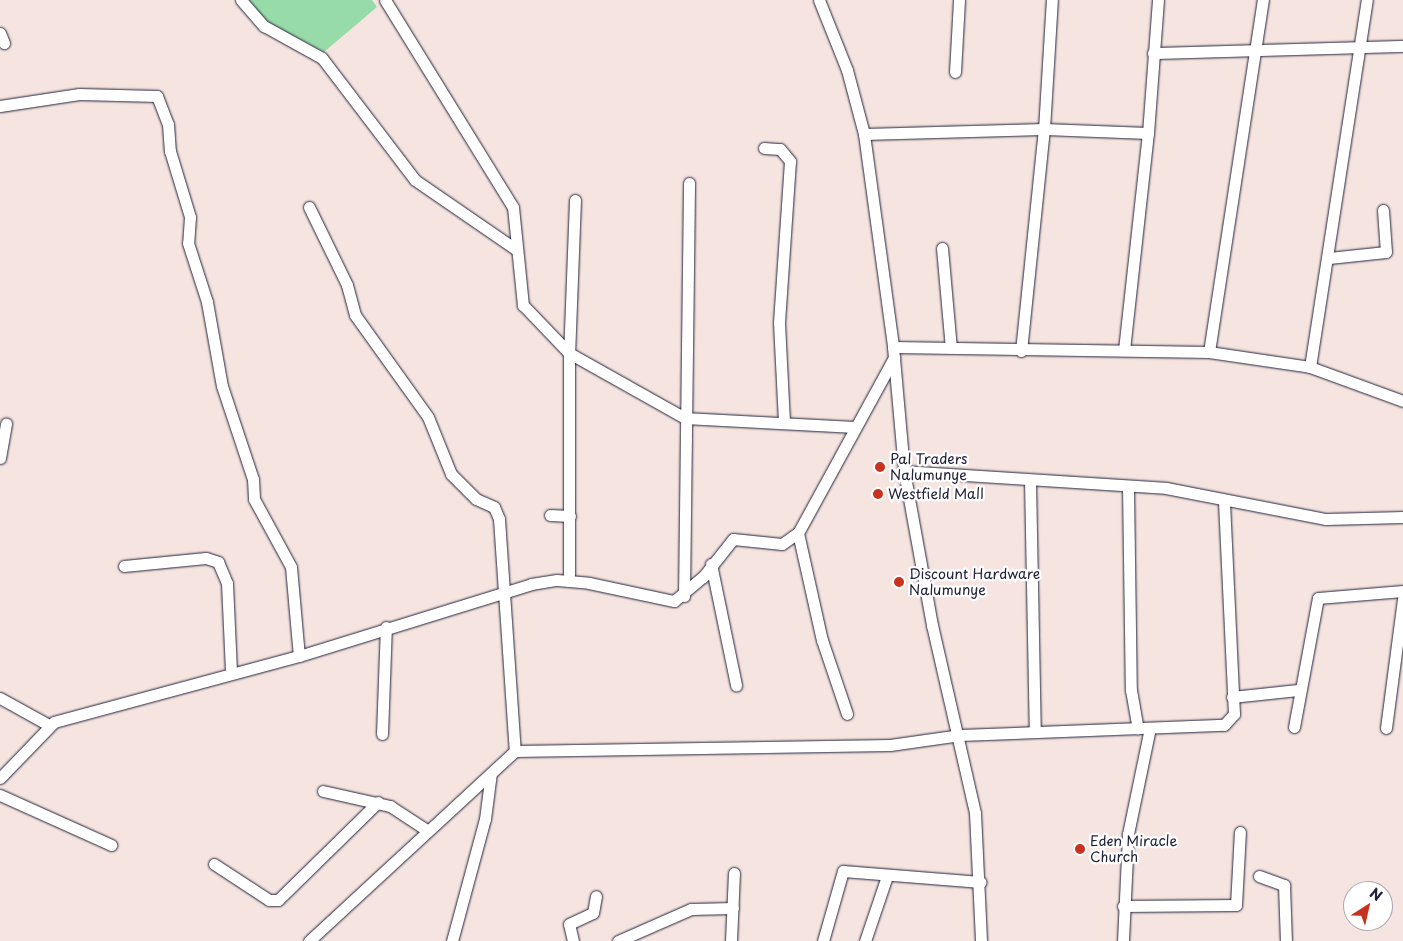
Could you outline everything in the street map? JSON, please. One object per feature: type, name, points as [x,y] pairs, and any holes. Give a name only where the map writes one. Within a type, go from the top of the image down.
[{"type":"street","points":[[241,0],[264,26],[322,58],[416,180],[517,250]]},
{"type":"street","points":[[385,0],[513,207],[520,300],[569,353],[685,418],[854,427]]},
{"type":"street","points":[[819,0],[846,70],[864,134],[894,352],[904,471],[932,625],[960,735],[975,813],[980,882],[981,941]]},
{"type":"street","points":[[955,72],[960,0]]},
{"type":"street","points":[[1021,351],[1044,129],[1052,0]]},
{"type":"street","points":[[1124,350],[1148,133],[1158,0]]},
{"type":"street","points":[[1209,352],[1263,0]]},
{"type":"street","points":[[1310,367],[1329,258],[1367,0]]},
{"type":"street","points":[[1153,53],[1255,48],[1403,46]]},
{"type":"street","points":[[0,106],[79,94],[157,96],[168,124],[170,151],[190,217],[188,243],[207,302],[222,386],[253,479],[254,499],[291,567],[299,656]]},
{"type":"street","points":[[864,134],[1044,129],[1148,133]]},
{"type":"street","points":[[764,148],[780,149],[790,162],[779,323],[784,423]]},
{"type":"street","points":[[684,596],[688,183]]},
{"type":"street","points":[[569,581],[569,353],[574,200]]},
{"type":"street","points":[[309,207],[346,285],[355,315],[428,417],[451,474],[476,499],[494,507],[508,591],[515,751]]},
{"type":"street","points":[[1329,258],[1386,252],[1383,210]]},
{"type":"street","points":[[942,248],[951,348]]},
{"type":"street","points":[[894,352],[951,348],[1021,351],[1124,350],[1209,352],[1310,367],[1403,401]]},
{"type":"street","points":[[0,778],[49,724],[231,672],[299,656],[386,627],[508,591],[546,581],[569,581],[667,601],[684,596],[733,539],[782,544],[798,532],[894,352]]},
{"type":"street","points":[[0,458],[6,424]]},
{"type":"street","points":[[904,471],[1180,490],[1312,518],[1403,517]]},
{"type":"street","points":[[1030,480],[1035,732]]},
{"type":"street","points":[[1123,941],[1123,906],[1128,834],[1144,728],[1131,690],[1128,487]]},
{"type":"street","points":[[309,941],[515,751],[890,745],[960,735],[1224,725],[1234,714],[1224,500]]},
{"type":"street","points":[[550,515],[570,516]]},
{"type":"street","points":[[798,532],[822,640],[847,714]]},
{"type":"street","points":[[124,566],[206,558],[218,562],[227,583],[231,672]]},
{"type":"street","points":[[711,564],[736,685]]},
{"type":"street","points":[[1294,727],[1298,690],[1318,598],[1403,591]]},
{"type":"street","points":[[1386,728],[1403,598]]},
{"type":"street","points":[[382,734],[386,627]]},
{"type":"street","points":[[1232,698],[1298,690]]},
{"type":"street","points":[[0,698],[49,724]]},
{"type":"street","points":[[452,941],[485,819],[491,773]]},
{"type":"street","points":[[322,791],[378,802],[428,831]]},
{"type":"street","points":[[0,795],[110,845]]},
{"type":"street","points":[[214,864],[269,900],[278,900],[378,802]]},
{"type":"street","points":[[1123,906],[1236,904],[1240,832]]},
{"type":"street","points":[[823,941],[841,872],[980,882]]},
{"type":"street","points":[[731,941],[734,873]]},
{"type":"street","points":[[867,941],[887,876]]},
{"type":"street","points":[[1259,876],[1284,885],[1286,941],[1286,926]]},
{"type":"street","points":[[573,941],[569,924],[593,913],[596,896]]},
{"type":"street","points":[[618,941],[645,936],[691,909],[733,908]]},
{"type":"green space","points":[[249,0],[372,0],[377,7],[324,52],[267,22]]},
{"type":"place","name":"Pal Traders Nalumunye","points":[[880,467]]},
{"type":"place","name":"Westfield Mall","points":[[878,494]]},
{"type":"place","name":"Discount Hardware Nalumunye","points":[[899,582]]},
{"type":"place","name":"Eden Miracle Church","points":[[1080,849]]}]
